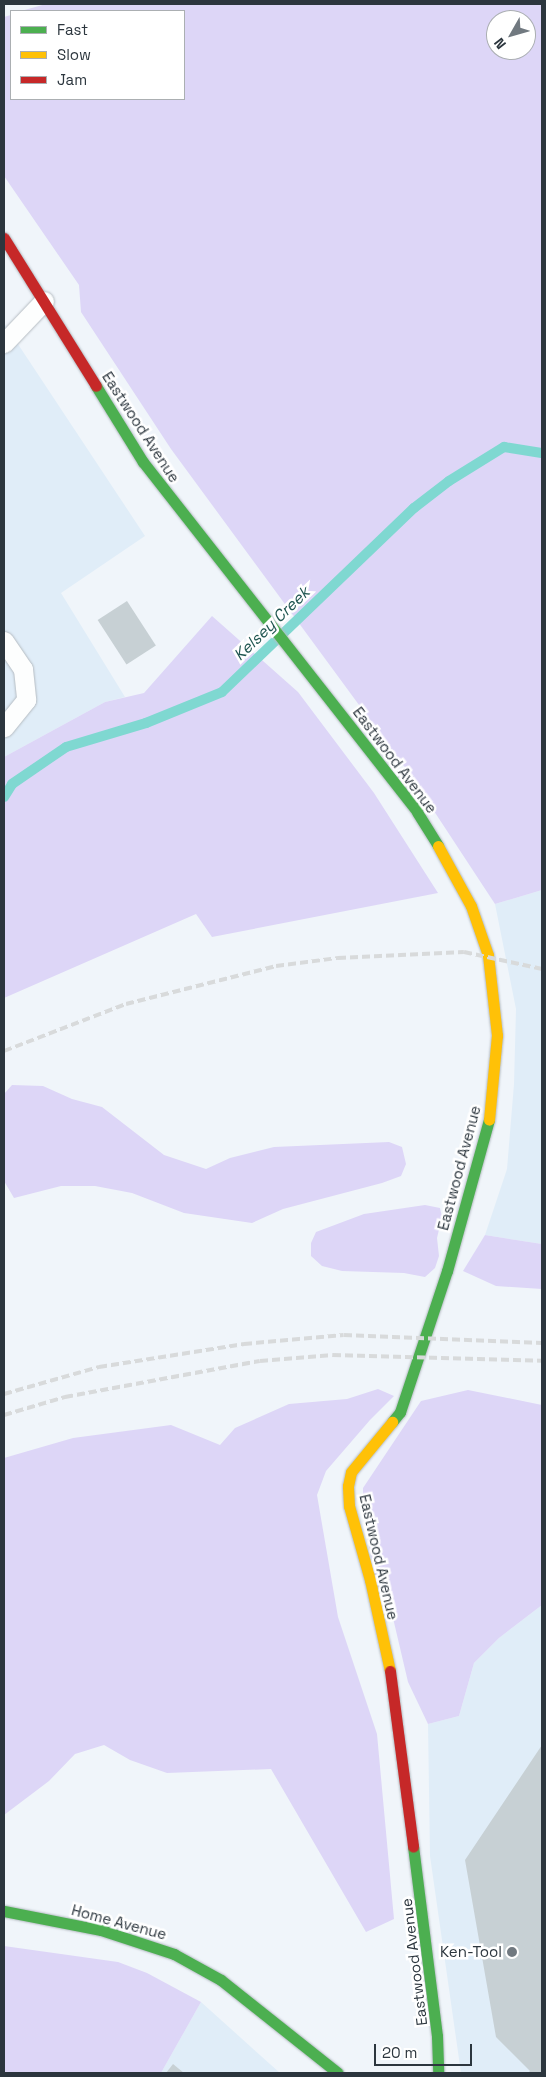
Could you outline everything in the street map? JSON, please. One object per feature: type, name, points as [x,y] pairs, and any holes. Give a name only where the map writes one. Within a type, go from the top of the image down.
[{"type":"street","name":"Eastwood Avenue","points":[[4,238],[143,462],[249,602],[323,691],[417,812],[447,861],[471,906],[488,955],[494,984],[497,1035],[491,1112],[447,1271],[400,1412],[351,1472],[348,1486],[349,1506],[370,1580],[394,1691],[438,2036],[438,2073]]},
{"type":"street","name":"Home Avenue","points":[[4,1911],[101,1930],[174,1954],[221,1980],[338,2073]]},
{"type":"lane","points":[[4,343],[44,301]]},
{"type":"lane","points":[[4,641],[23,669],[26,700],[4,727]]},
{"type":"shaded area","points":[[46,4],[542,4],[542,890],[495,904],[409,773],[171,449],[81,312],[79,285],[4,176],[4,17],[10,15],[10,100],[185,100],[185,10],[25,10]]},
{"type":"shaded area","points":[[4,323],[145,536],[61,593],[125,697],[105,702],[4,757]]},
{"type":"shaded area","points":[[212,616],[298,692],[374,793],[438,893],[212,937],[196,914],[4,998],[4,757],[105,702],[144,693]]},
{"type":"shaded area","points":[[542,890],[542,1244],[485,1235],[507,1169],[514,1084],[516,1009],[495,904]]},
{"type":"shaded area","points":[[12,1085],[43,1086],[72,1099],[102,1107],[164,1155],[206,1169],[230,1158],[274,1147],[389,1142],[402,1147],[406,1164],[401,1176],[382,1183],[283,1209],[252,1223],[184,1213],[132,1193],[95,1186],[61,1186],[14,1198],[4,1181],[4,1094]]},
{"type":"shaded area","points":[[425,1205],[440,1208],[442,1217],[437,1238],[439,1256],[435,1268],[425,1277],[404,1273],[342,1271],[322,1266],[311,1256],[311,1243],[316,1232],[364,1214]]},
{"type":"shaded area","points":[[485,1235],[542,1244],[542,1289],[496,1286],[463,1271]]},
{"type":"shaded area","points":[[378,1389],[394,1396],[370,1420],[326,1471],[317,1495],[338,1617],[377,1734],[394,1919],[366,1932],[271,1769],[167,1773],[130,1760],[104,1745],[75,1754],[49,1781],[4,1815],[4,1458],[73,1438],[171,1425],[220,1445],[235,1428],[289,1404],[347,1399]]},
{"type":"shaded area","points":[[468,1390],[542,1405],[542,1605],[499,1638],[474,1663],[459,1716],[428,1724],[408,1682],[393,1618],[376,1584],[363,1514],[363,1488],[421,1401]]},
{"type":"shaded area","points":[[542,1605],[542,2073],[461,2073],[430,1856],[428,1724],[459,1716],[474,1663],[499,1638]]},
{"type":"shaded area","points":[[4,1946],[118,1962],[147,1973],[201,2002],[161,2073],[4,2073]]},
{"type":"shaded area","points":[[201,2002],[280,2073],[161,2073]]},
{"type":"building","points":[[127,601],[156,645],[127,665],[98,620]]},
{"type":"building","name":"Ken-Tool","points":[[542,1745],[542,2073],[528,2073],[530,2071],[496,2037],[465,1860]]},
{"type":"building","points":[[173,2064],[184,2073],[166,2073]]},
{"type":"waterway","name":"Kelsey Creek","points":[[4,797],[12,784],[66,747],[146,723],[222,692],[414,508],[449,481],[504,447],[542,453]]},
{"type":"railway","points":[[4,1051],[126,1004],[276,966],[338,958],[464,952],[542,969]]},
{"type":"railway","points":[[4,1394],[99,1367],[244,1344],[344,1335],[542,1343]]},
{"type":"railway","points":[[4,1415],[65,1397],[260,1361],[333,1355],[542,1361]]},
{"type":"traffic: fast","points":[[96,386],[143,462],[417,812],[438,846]]},
{"type":"traffic: fast","points":[[392,1422],[400,1412],[447,1271],[489,1120]]},
{"type":"traffic: fast","points":[[413,1846],[437,2036],[438,2073]]},
{"type":"traffic: fast","points":[[4,1911],[101,1930],[174,1954],[221,1980],[338,2073]]},
{"type":"traffic: slow","points":[[438,846],[471,906],[488,955],[497,1035],[489,1120]]},
{"type":"traffic: slow","points":[[390,1671],[370,1580],[349,1506],[348,1486],[351,1472],[392,1422]]},
{"type":"traffic: jam","points":[[4,238],[96,386]]},
{"type":"traffic: jam","points":[[390,1671],[413,1846]]},
{"type":"place","name":"Ken-Tool","points":[[512,1952]]}]
